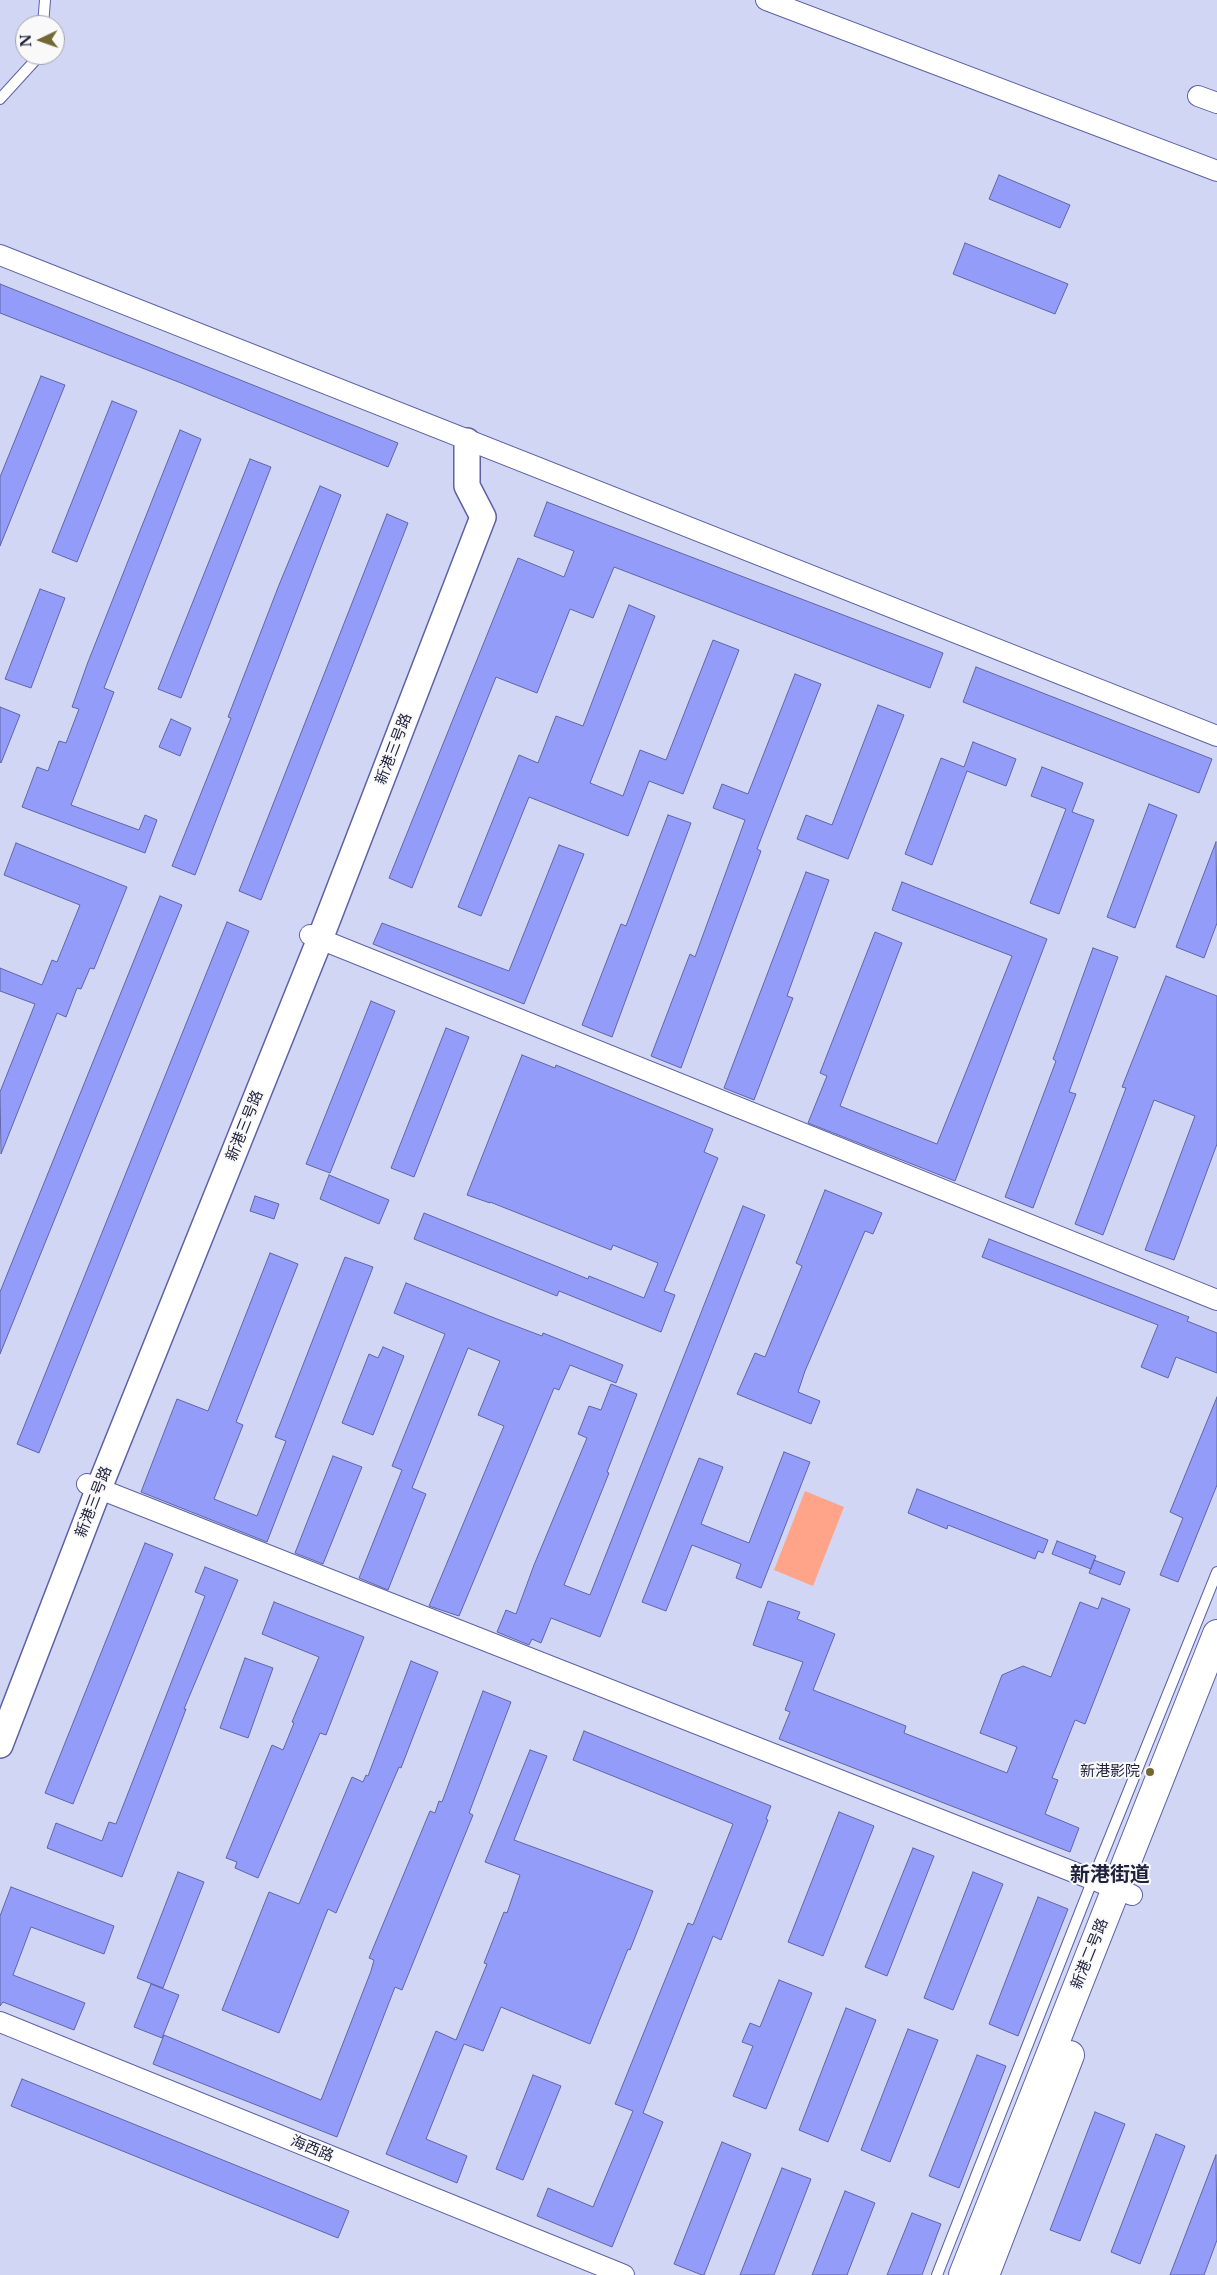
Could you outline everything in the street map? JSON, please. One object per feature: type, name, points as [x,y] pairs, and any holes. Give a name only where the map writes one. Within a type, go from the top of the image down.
[{"type":"main road","name":"新港二号路","points":[[963,2275],[1114,1888],[1217,1634]]},
{"type":"main road","name":"新港二号路","points":[[985,2275],[1114,1888],[1217,1684]]},
{"type":"street","points":[[766,0],[1217,171]]},
{"type":"street","points":[[1198,96],[1217,103]]},
{"type":"street","points":[[0,255],[1217,736]]},
{"type":"street","name":"新港三号路","points":[[0,1704],[93,1486],[483,517],[467,486],[467,441]]},
{"type":"street","points":[[315,937],[1217,1300]]},
{"type":"street","points":[[93,1486],[1114,1888]]},
{"type":"street","name":"新港三号路","points":[[0,1745],[93,1486]]},
{"type":"street","name":"海西路","points":[[0,2022],[624,2275]]},
{"type":"street","name":"海西路","points":[[0,2034],[592,2275]]},
{"type":"lane","points":[[44,15],[45,0]]},
{"type":"lane","points":[[0,99],[31,65]]},
{"type":"lane","points":[[938,2275],[1114,1888],[1217,1572]]},
{"type":"shaded area","points":[[805,1491],[844,1507],[813,1586],[774,1570]]},
{"type":"building","points":[[999,175],[1070,205],[1060,228],[989,199]]},
{"type":"building","points":[[965,243],[1068,284],[1055,314],[953,274]]},
{"type":"building","points":[[0,284],[398,443],[388,467],[181,383],[0,313]]},
{"type":"building","points":[[41,376],[65,385],[0,546],[0,477]]},
{"type":"building","points":[[112,401],[137,411],[77,562],[52,552]]},
{"type":"building","points":[[180,430],[201,439],[104,688],[114,692],[71,805],[139,830],[145,815],[157,820],[145,853],[22,807],[37,767],[48,771],[59,741],[66,743],[79,709],[72,707],[88,662]]},
{"type":"building","points":[[250,459],[271,467],[181,698],[158,689]]},
{"type":"building","points":[[320,486],[341,495],[195,875],[172,866],[231,718],[228,717],[279,585]]},
{"type":"building","points":[[547,502],[943,653],[930,688],[614,567],[593,618],[570,609],[537,693],[496,677],[412,888],[389,878],[518,558],[564,577],[574,551],[534,536]]},
{"type":"building","points":[[387,514],[408,523],[261,900],[239,891]]},
{"type":"building","points":[[40,589],[65,598],[31,688],[5,679]]},
{"type":"building","points":[[629,605],[655,616],[590,783],[623,796],[640,750],[666,760],[713,640],[739,650],[683,794],[649,781],[628,836],[529,797],[481,916],[458,907],[519,755],[538,763],[556,716],[583,726]]},
{"type":"building","points":[[976,667],[1212,759],[1199,793],[963,702]]},
{"type":"building","points":[[795,674],[821,684],[757,849],[761,851],[681,1068],[651,1056],[690,954],[695,957],[745,820],[713,808],[722,784],[748,794]]},
{"type":"building","points":[[878,705],[904,715],[848,859],[797,839],[806,815],[832,825]]},
{"type":"building","points":[[0,707],[20,715],[1,763],[0,762]]},
{"type":"building","points":[[171,719],[191,728],[180,756],[159,747]]},
{"type":"building","points":[[973,742],[1016,759],[1006,786],[967,771],[932,865],[905,854],[941,758],[964,767]]},
{"type":"building","points":[[1042,767],[1083,783],[1072,812],[1094,820],[1059,914],[1030,903],[1066,809],[1031,796]]},
{"type":"building","points":[[1149,804],[1177,815],[1135,928],[1107,917]]},
{"type":"building","points":[[668,815],[691,823],[612,1037],[582,1025],[621,924],[626,926]]},
{"type":"building","points":[[1216,842],[1217,923],[1204,958],[1176,947]]},
{"type":"building","points":[[16,843],[127,887],[94,969],[90,968],[81,989],[77,988],[66,1017],[57,1013],[1,1154],[0,1092],[35,1004],[0,991],[0,968],[42,985],[52,960],[57,962],[80,905],[4,875]]},
{"type":"building","points":[[559,845],[584,854],[524,1004],[373,944],[382,923],[509,971]]},
{"type":"building","points":[[806,872],[829,880],[787,996],[793,998],[754,1100],[724,1088]]},
{"type":"building","points":[[902,882],[1047,939],[955,1181],[808,1123],[827,1076],[820,1073],[875,932],[902,943],[840,1106],[937,1144],[1012,956],[892,910]]},
{"type":"building","points":[[160,896],[182,905],[0,1354],[0,1292]]},
{"type":"building","points":[[227,922],[249,931],[39,1453],[17,1444]]},
{"type":"building","points":[[1093,948],[1118,957],[1069,1092],[1076,1094],[1033,1208],[1005,1197],[1056,1061],[1053,1059]]},
{"type":"building","points":[[1166,976],[1217,996],[1217,1144],[1174,1260],[1145,1250],[1195,1116],[1154,1100],[1103,1235],[1075,1224],[1126,1088],[1122,1087]]},
{"type":"building","points":[[371,1001],[395,1011],[330,1173],[306,1164]]},
{"type":"building","points":[[446,1028],[469,1037],[414,1177],[391,1168]]},
{"type":"building","points":[[522,1055],[555,1068],[556,1065],[713,1129],[704,1152],[718,1158],[664,1291],[675,1295],[661,1332],[559,1291],[557,1296],[414,1239],[424,1213],[588,1279],[589,1276],[644,1298],[658,1263],[613,1245],[611,1250],[490,1202],[467,1195]]},
{"type":"building","points":[[329,1175],[389,1200],[379,1224],[320,1199]]},
{"type":"building","points":[[825,1190],[882,1213],[873,1234],[865,1231],[805,1371],[798,1392],[820,1401],[811,1424],[737,1394],[755,1353],[765,1357],[802,1266],[796,1263]]},
{"type":"building","points":[[255,1196],[279,1204],[274,1219],[250,1211]]},
{"type":"building","points":[[743,1206],[765,1215],[600,1637],[551,1618],[541,1643],[532,1639],[529,1645],[497,1632],[506,1610],[516,1614],[534,1565],[587,1438],[578,1434],[589,1406],[601,1410],[611,1384],[637,1394],[607,1472],[609,1473],[564,1585],[590,1595]]},
{"type":"building","points":[[989,1239],[1189,1317],[1187,1321],[1217,1333],[1217,1373],[1176,1357],[1168,1378],[1141,1367],[1158,1325],[982,1257]]},
{"type":"building","points":[[270,1253],[298,1264],[236,1422],[243,1425],[214,1499],[257,1516],[286,1441],[275,1437],[345,1257],[373,1267],[267,1542],[141,1492],[177,1399],[208,1411]]},
{"type":"building","points":[[406,1283],[542,1336],[543,1333],[623,1365],[616,1383],[570,1365],[559,1390],[554,1388],[459,1616],[429,1606],[504,1426],[478,1415],[500,1361],[468,1348],[412,1488],[426,1494],[388,1590],[359,1578],[402,1470],[392,1466],[445,1334],[394,1313]]},
{"type":"building","points":[[383,1347],[404,1356],[373,1435],[342,1423],[369,1354],[378,1358]]},
{"type":"building","points":[[1217,1397],[1217,1485],[1178,1582],[1160,1575],[1183,1518],[1170,1512]]},
{"type":"building","points":[[784,1452],[810,1462],[761,1588],[736,1578],[741,1564],[692,1545],[666,1611],[642,1602],[699,1458],[723,1467],[701,1524],[749,1543]]},
{"type":"building","points":[[333,1456],[362,1467],[323,1564],[295,1553]]},
{"type":"building","points":[[917,1489],[1048,1540],[1043,1553],[1038,1551],[1035,1559],[948,1525],[947,1529],[908,1513]]},
{"type":"building","points":[[1057,1541],[1096,1556],[1091,1569],[1052,1554]]},
{"type":"building","points":[[145,1543],[173,1554],[73,1804],[45,1793]]},
{"type":"building","points":[[1094,1560],[1125,1572],[1120,1585],[1089,1573]]},
{"type":"building","points":[[205,1567],[238,1580],[184,1709],[186,1709],[122,1877],[47,1848],[56,1823],[102,1841],[109,1822],[116,1824],[205,1596],[195,1592]]},
{"type":"building","points":[[1102,1598],[1130,1609],[1085,1724],[1075,1720],[1052,1778],[1058,1780],[1045,1814],[1079,1828],[1070,1852],[779,1739],[790,1712],[785,1710],[803,1662],[753,1645],[768,1601],[800,1612],[797,1619],[835,1634],[813,1690],[906,1726],[904,1733],[1007,1773],[1017,1747],[980,1733],[1002,1675],[1023,1666],[1051,1677],[1080,1602],[1098,1609]]},
{"type":"building","points":[[274,1602],[364,1637],[326,1735],[320,1733],[258,1878],[235,1868],[237,1862],[226,1858],[272,1745],[283,1750],[294,1723],[292,1722],[319,1657],[262,1634]]},
{"type":"building","points":[[245,1658],[273,1668],[248,1738],[220,1728]]},
{"type":"building","points":[[411,1661],[438,1672],[401,1768],[399,1767],[336,1913],[328,1909],[279,2033],[222,2010],[269,1892],[299,1904],[352,1777],[363,1782],[366,1775],[368,1776]]},
{"type":"building","points":[[483,1691],[511,1702],[469,1813],[473,1815],[402,1990],[395,1987],[337,2137],[153,2064],[164,2035],[321,2100],[371,1971],[374,1960],[369,1958],[430,1811],[435,1813],[439,1801],[442,1802]]},
{"type":"building","points":[[584,1731],[771,1806],[766,1819],[768,1820],[721,1940],[713,1936],[643,2113],[663,2122],[612,2247],[537,2216],[548,2188],[593,2207],[633,2111],[615,2104],[688,1923],[693,1925],[733,1824],[573,1760]]},
{"type":"building","points":[[530,1750],[547,1756],[514,1840],[653,1891],[590,2044],[501,2007],[483,2051],[464,2044],[426,2139],[467,2156],[457,2183],[386,2154],[436,2031],[456,2040],[487,1964],[484,1963],[504,1912],[507,1913],[520,1875],[485,1862]]},
{"type":"building","points":[[839,1812],[874,1826],[823,1956],[788,1942]]},
{"type":"building","points":[[913,1848],[934,1856],[887,1976],[865,1967]]},
{"type":"building","points":[[178,1872],[204,1882],[163,1988],[137,1978]]},
{"type":"building","points":[[973,1872],[1003,1884],[953,2010],[924,1998]]},
{"type":"building","points":[[11,1887],[114,1926],[104,1954],[31,1927],[13,1975],[85,2003],[74,2030],[3,2002],[0,2006],[0,1916]]},
{"type":"building","points":[[1038,1897],[1068,1909],[1018,2036],[989,2024]]},
{"type":"building","points":[[779,1980],[812,1993],[766,2109],[733,2096],[753,2046],[742,2042],[750,2023],[760,2027]]},
{"type":"building","points":[[151,1984],[179,1995],[162,2038],[134,2027]]},
{"type":"building","points":[[846,2008],[876,2020],[828,2142],[799,2130]]},
{"type":"building","points":[[908,2029],[938,2040],[890,2162],[861,2150]]},
{"type":"building","points":[[977,2055],[1006,2066],[959,2188],[929,2176]]},
{"type":"building","points":[[533,2075],[561,2086],[523,2180],[496,2169]]},
{"type":"building","points":[[22,2079],[349,2211],[338,2238],[11,2106]]},
{"type":"building","points":[[1095,2112],[1125,2124],[1080,2241],[1050,2230]]},
{"type":"building","points":[[1156,2134],[1185,2146],[1140,2264],[1111,2252]]},
{"type":"building","points":[[722,2142],[751,2154],[704,2275],[702,2275],[674,2264]]},
{"type":"building","points":[[1216,2155],[1217,2240],[1204,2275],[1170,2275]]},
{"type":"building","points":[[782,2168],[811,2179],[774,2275],[740,2275]]},
{"type":"building","points":[[845,2191],[875,2203],[847,2275],[812,2275]]},
{"type":"building","points":[[912,2213],[941,2224],[922,2275],[887,2275]]},
{"type":"place","name":"新港影院","points":[[1150,1772]]},
{"type":"district","name":"新港街道","points":[[1110,1875]]}]
